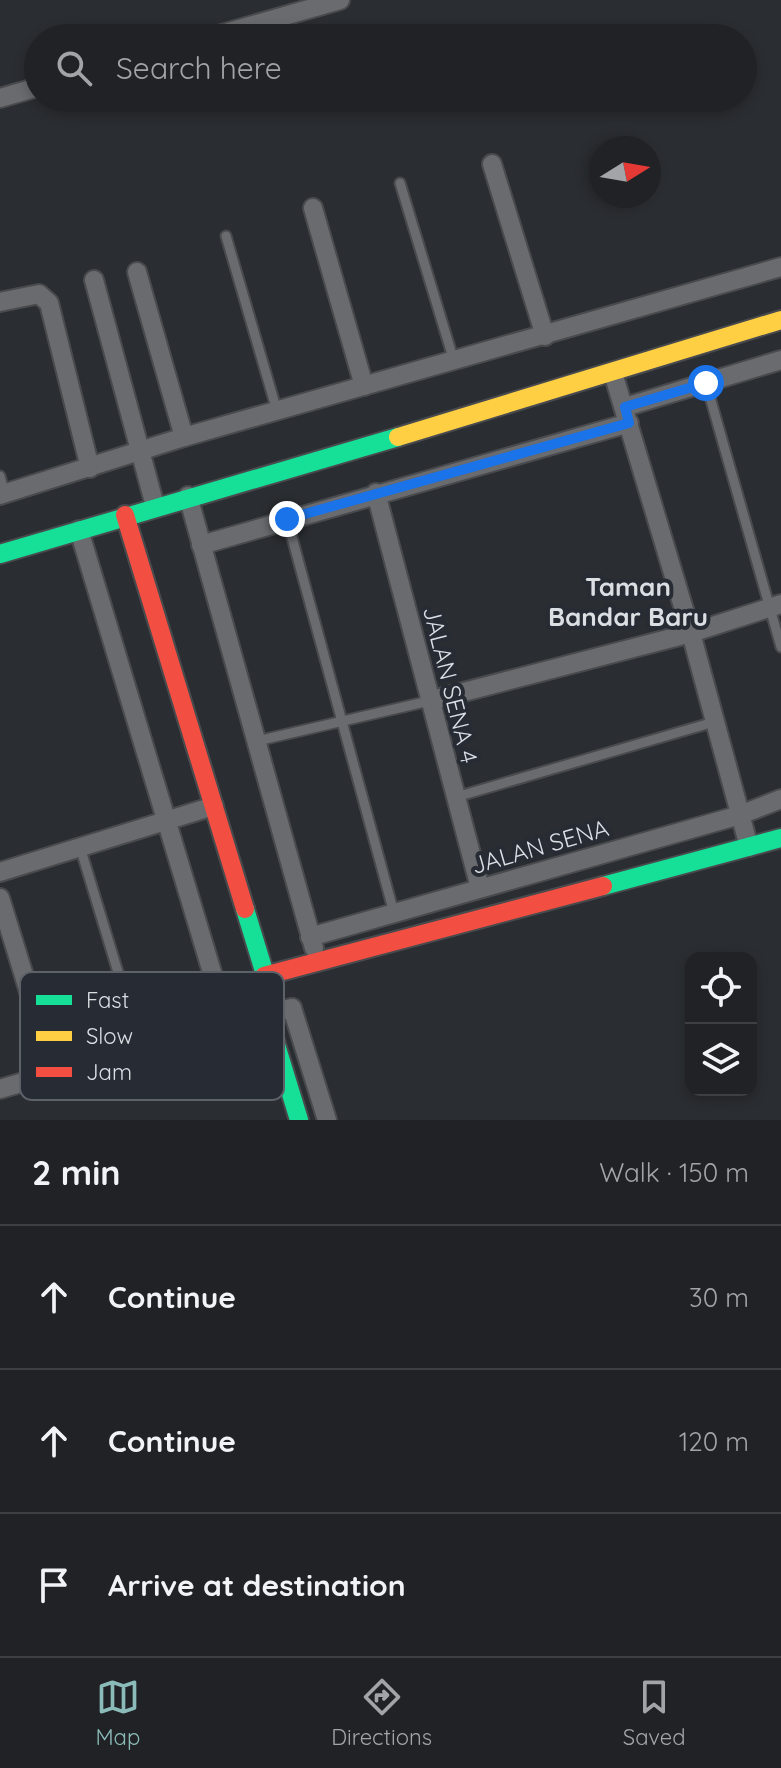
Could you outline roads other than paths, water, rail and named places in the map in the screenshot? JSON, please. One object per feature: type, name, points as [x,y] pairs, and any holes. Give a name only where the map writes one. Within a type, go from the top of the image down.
[{"type":"street","points":[[257,24],[340,0]]},
{"type":"street","points":[[0,98],[24,91]]},
{"type":"street","points":[[492,164],[545,336]]},
{"type":"street","points":[[313,208],[364,386]]},
{"type":"street","points":[[2,488],[90,468],[184,437],[781,267]]},
{"type":"street","points":[[137,272],[184,437]]},
{"type":"street","points":[[94,280],[155,506]]},
{"type":"street","points":[[0,302],[39,294],[49,303],[90,468]]},
{"type":"street","points":[[0,554],[613,373],[781,320]]},
{"type":"street","points":[[201,545],[627,415],[706,383],[781,360]]},
{"type":"street","points":[[613,373],[691,633],[749,847]]},
{"type":"street","name":"JALAN SENA 4","points":[[376,493],[480,888]]},
{"type":"street","points":[[188,496],[318,964]]},
{"type":"street","points":[[125,515],[264,972]]},
{"type":"street","points":[[79,530],[212,972]]},
{"type":"street","points":[[429,701],[691,633],[775,606]]},
{"type":"street","name":"JALAN SENA","points":[[310,937],[740,815],[781,799]]},
{"type":"street","points":[[0,872],[214,806]]},
{"type":"street","points":[[284,978],[318,964],[781,838]]},
{"type":"street","points":[[0,898],[23,972]]},
{"type":"street","points":[[284,1000],[292,1008],[327,1120]]},
{"type":"street","points":[[284,1009],[292,1008]]},
{"type":"street","points":[[284,1071],[299,1120]]},
{"type":"street","points":[[0,1089],[20,1083]]},
{"type":"lane","points":[[400,183],[454,361]]},
{"type":"lane","points":[[226,236],[277,411]]},
{"type":"lane","points":[[706,383],[775,606],[781,647]]},
{"type":"lane","points":[[287,519],[395,913]]},
{"type":"lane","points":[[257,741],[429,701]]},
{"type":"lane","points":[[454,798],[714,722]]},
{"type":"lane","points":[[80,847],[118,972]]},
{"type":"district","name":"Taman Bandar Baru","points":[[628,602]]}]
